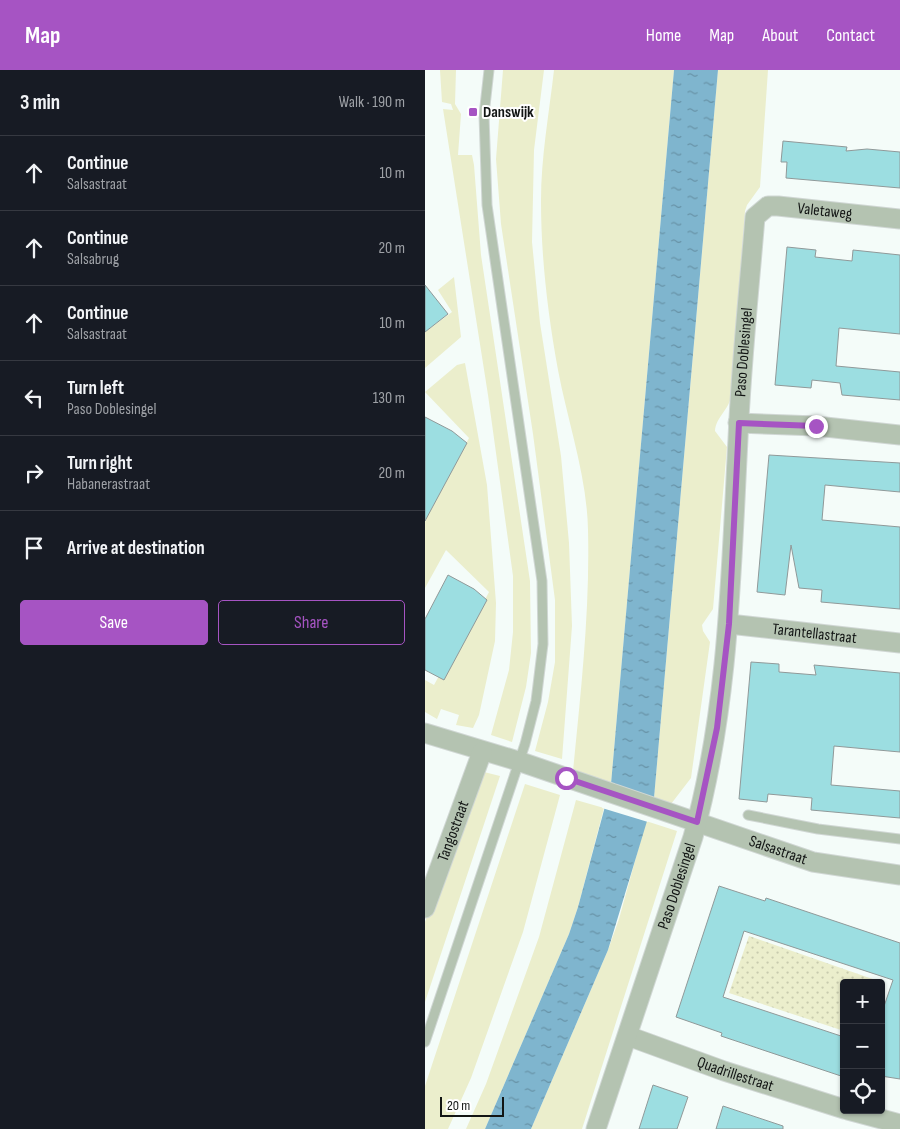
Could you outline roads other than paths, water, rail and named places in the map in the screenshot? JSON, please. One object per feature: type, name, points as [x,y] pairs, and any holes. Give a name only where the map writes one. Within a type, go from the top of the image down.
[{"type":"street","name":"Valetaweg","points":[[755,217],[767,206],[778,206],[900,219]]},
{"type":"street","name":"Paso Doblesingel","points":[[596,1129],[697,822],[717,728],[729,624],[739,423],[755,217]]},
{"type":"street","points":[[739,423],[816,426],[900,435]]},
{"type":"street","name":"Tarantellastraat","points":[[729,624],[900,643]]},
{"type":"street","points":[[425,733],[481,752],[518,761]]},
{"type":"street","name":"Tangostraat","points":[[425,908],[481,752]]},
{"type":"street","name":"Salsastraat","points":[[518,761],[813,862],[900,876]]},
{"type":"street","name":"Quadrillestraat","points":[[628,1036],[724,1071],[840,1108]]},
{"type":"street","points":[[863,1114],[900,1124]]},
{"type":"lane","points":[[425,1042],[529,727],[540,676],[543,644],[542,590],[487,205],[484,115],[489,70]]},
{"type":"lane","name":"Salsastraat","points":[[748,815],[818,829],[900,840]]},
{"type":"water","points":[[674,70],[718,70],[654,798],[608,950],[531,1129],[485,1129],[569,934],[611,784]]},
{"type":"place","name":"Danswijk","points":[[473,112]]}]
